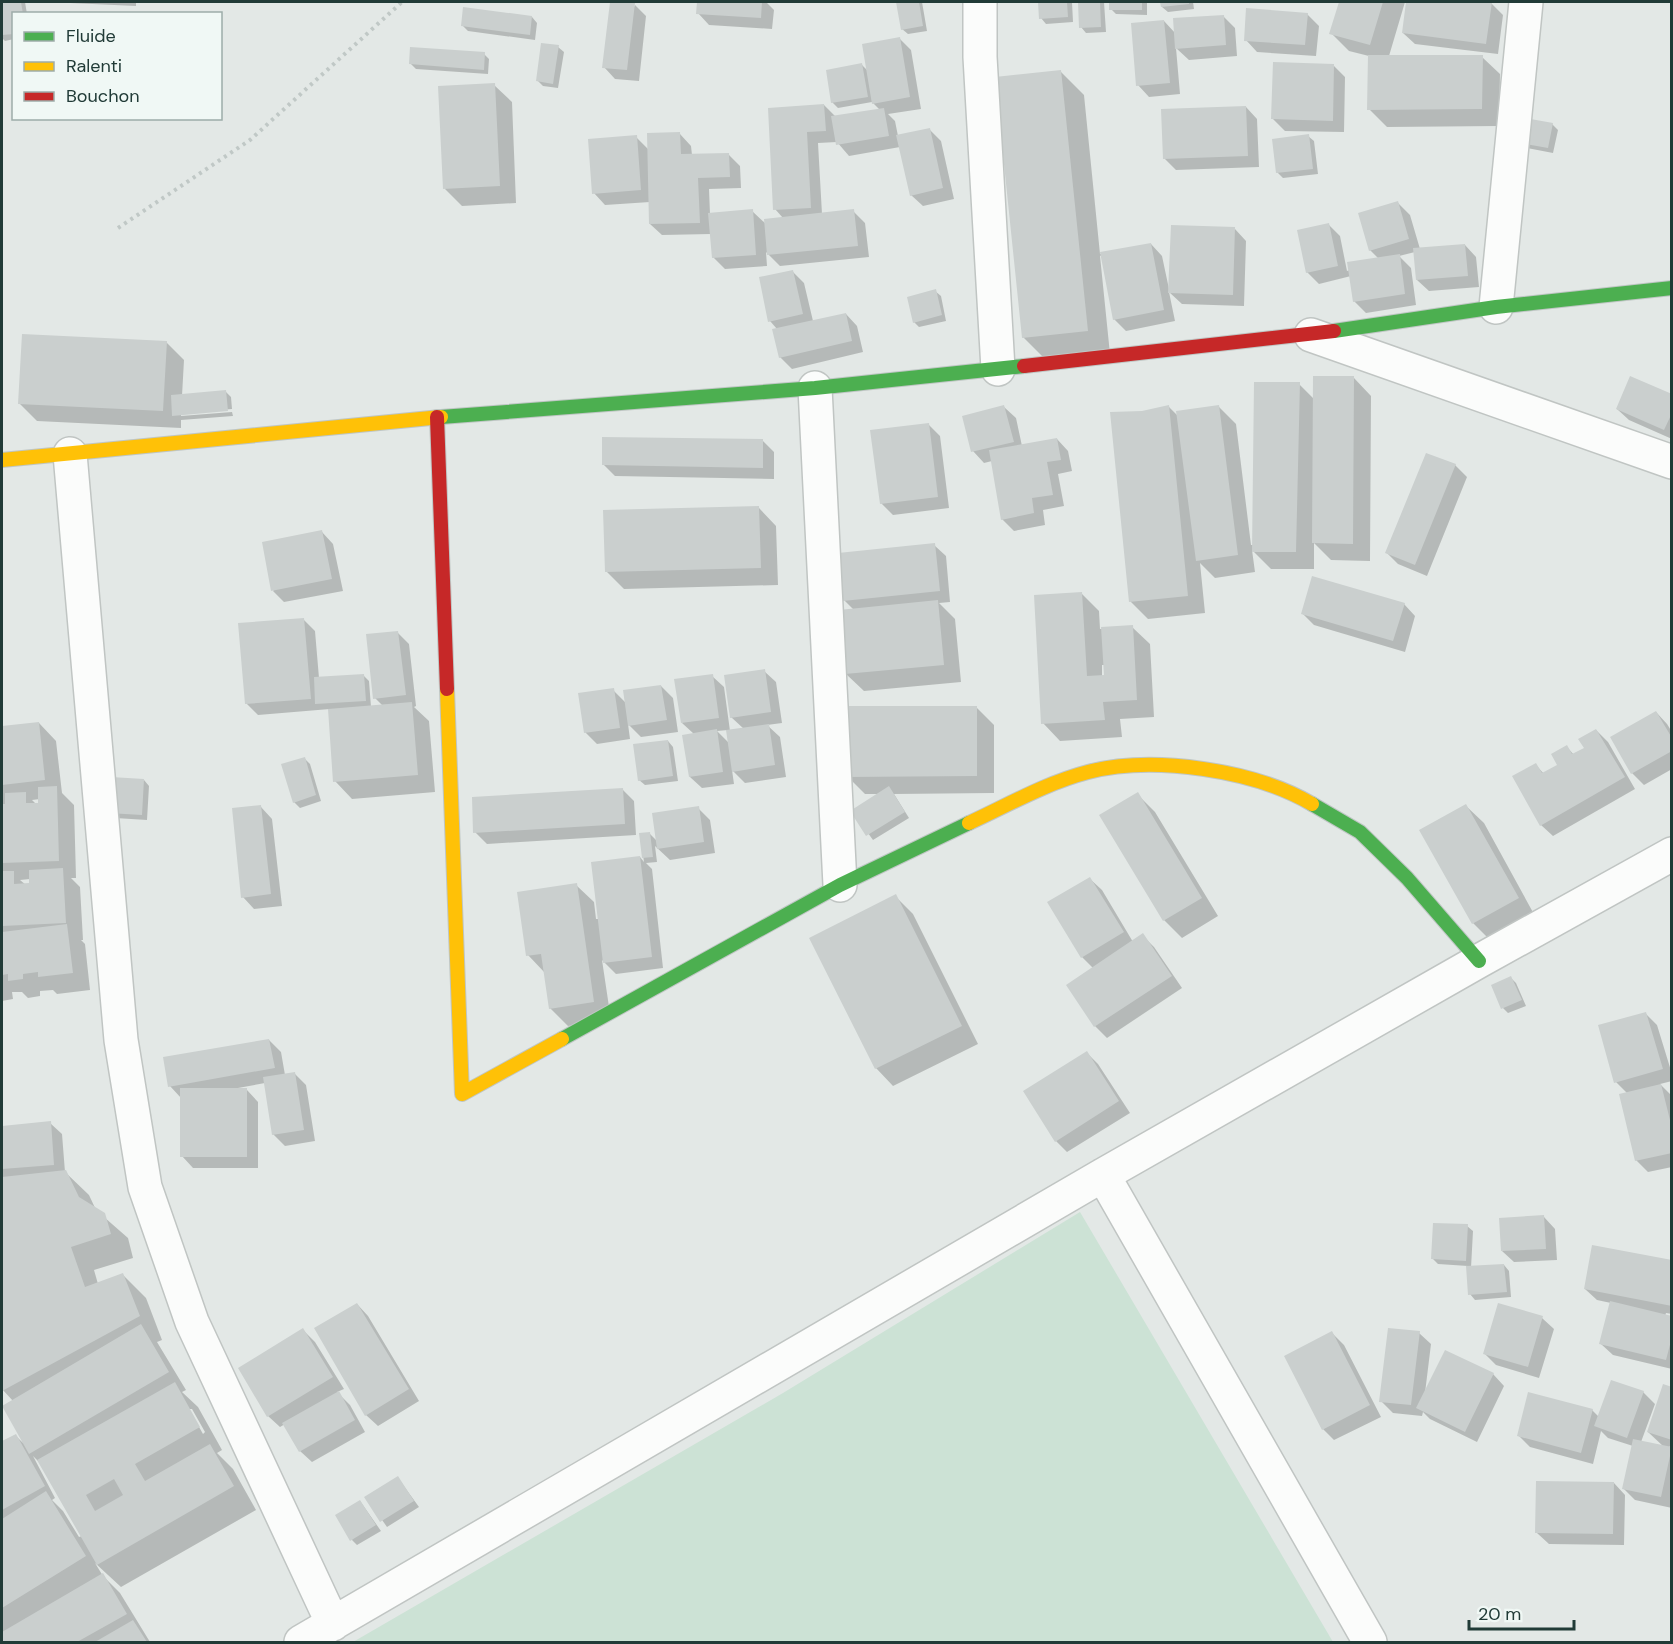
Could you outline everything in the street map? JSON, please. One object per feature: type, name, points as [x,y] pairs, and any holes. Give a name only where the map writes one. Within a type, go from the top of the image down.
[{"type":"street","points":[[980,2],[980,57],[998,369]]},
{"type":"street","points":[[1497,307],[1526,2]]},
{"type":"street","points":[[2,460],[437,417],[814,388],[1311,334],[1497,307],[1671,288]]},
{"type":"street","points":[[1311,334],[1671,462]]},
{"type":"street","points":[[814,388],[840,885]]},
{"type":"street","points":[[437,417],[462,1094],[840,885],[1050,785],[1089,772],[1130,766],[1172,766],[1235,774],[1298,795],[1360,832],[1407,878],[1479,961]]},
{"type":"street","points":[[70,454],[121,1040],[145,1187],[192,1322],[333,1624]]},
{"type":"street","points":[[301,1642],[1103,1175],[1671,854]]},
{"type":"street","points":[[1103,1175],[1370,1642]]},
{"type":"path","points":[[118,228],[250,141],[402,2]]},
{"type":"green space","points":[[1080,1212],[1333,1642],[353,1642],[783,1393]]},
{"type":"building","points":[[2,2],[21,2],[23,12],[12,12],[12,34],[2,35]]},
{"type":"building","points":[[610,2],[635,3],[627,70],[602,68]]},
{"type":"building","points":[[697,2],[762,2],[761,18],[696,14]]},
{"type":"building","points":[[896,2],[919,2],[923,26],[901,30]]},
{"type":"building","points":[[1038,2],[1067,2],[1068,17],[1039,19]]},
{"type":"building","points":[[1078,2],[1100,2],[1101,27],[1079,28]]},
{"type":"building","points":[[1109,2],[1142,2],[1142,10],[1109,10]]},
{"type":"building","points":[[1160,2],[1189,2],[1189,4],[1161,7]]},
{"type":"building","points":[[1339,2],[1383,2],[1370,45],[1329,34]]},
{"type":"building","points":[[1406,2],[1492,2],[1486,44],[1402,33]]},
{"type":"building","points":[[463,7],[532,16],[530,35],[461,26]]},
{"type":"building","points":[[1246,8],[1308,13],[1305,45],[1244,41]]},
{"type":"building","points":[[1224,15],[1226,45],[1175,49],[1173,18]]},
{"type":"building","points":[[1164,20],[1170,83],[1136,86],[1131,23]]},
{"type":"building","points":[[900,37],[910,97],[872,104],[862,44]]},
{"type":"building","points":[[541,43],[559,45],[553,84],[536,81]]},
{"type":"building","points":[[410,47],[485,52],[484,70],[409,64]]},
{"type":"building","points":[[1368,55],[1483,55],[1482,109],[1367,110]]},
{"type":"building","points":[[1273,62],[1334,64],[1333,121],[1271,119]]},
{"type":"building","points":[[862,63],[868,97],[831,103],[826,70]]},
{"type":"building","points":[[1061,70],[1088,331],[1022,338],[995,77]]},
{"type":"building","points":[[495,83],[500,186],[443,189],[438,86]]},
{"type":"building","points":[[824,104],[826,131],[807,132],[811,208],[773,210],[768,108]]},
{"type":"building","points":[[1246,106],[1248,156],[1163,159],[1161,109]]},
{"type":"building","points":[[884,108],[889,136],[836,145],[831,116]]},
{"type":"building","points":[[1525,118],[1553,123],[1548,148],[1520,143]]},
{"type":"building","points":[[930,128],[943,188],[910,196],[896,135]]},
{"type":"building","points":[[680,132],[681,154],[729,153],[730,177],[698,178],[700,223],[649,224],[647,133]]},
{"type":"building","points":[[1309,134],[1313,169],[1276,173],[1272,139]]},
{"type":"building","points":[[637,135],[641,190],[592,194],[588,139]]},
{"type":"building","points":[[1398,201],[1409,239],[1369,251],[1358,213]]},
{"type":"building","points":[[753,209],[756,255],[712,258],[708,213]]},
{"type":"building","points":[[854,209],[858,246],[767,255],[764,219]]},
{"type":"building","points":[[1329,223],[1338,266],[1306,273],[1297,230]]},
{"type":"building","points":[[1171,225],[1235,227],[1233,295],[1168,293]]},
{"type":"building","points":[[1151,243],[1164,310],[1113,320],[1100,252]]},
{"type":"building","points":[[1465,244],[1468,276],[1416,280],[1413,248]]},
{"type":"building","points":[[1400,254],[1405,294],[1353,302],[1347,262]]},
{"type":"building","points":[[793,270],[803,314],[768,322],[759,277]]},
{"type":"building","points":[[936,289],[942,315],[913,323],[907,297]]},
{"type":"building","points":[[846,313],[852,341],[779,358],[772,329]]},
{"type":"building","points":[[22,334],[167,341],[163,411],[18,404]]},
{"type":"building","points":[[1313,376],[1354,376],[1353,544],[1312,543]]},
{"type":"building","points":[[1630,376],[1672,394],[1672,413],[1664,430],[1616,409]]},
{"type":"building","points":[[1254,382],[1300,382],[1296,552],[1252,552]]},
{"type":"building","points":[[226,390],[228,411],[172,416],[171,395]]},
{"type":"building","points":[[1004,405],[1014,442],[971,452],[962,416]]},
{"type":"building","points":[[1169,405],[1188,596],[1129,602],[1110,412],[1142,411]]},
{"type":"building","points":[[1219,405],[1238,555],[1196,561],[1176,411]]},
{"type":"building","points":[[929,423],[938,497],[880,504],[870,430]]},
{"type":"building","points":[[602,437],[763,439],[763,468],[602,465]]},
{"type":"building","points":[[1057,438],[1061,460],[1047,462],[1053,495],[1032,498],[1034,513],[1001,520],[989,450]]},
{"type":"building","points":[[1426,453],[1456,464],[1415,565],[1385,553]]},
{"type":"building","points":[[759,506],[761,568],[605,572],[603,510]]},
{"type":"building","points":[[322,530],[332,579],[271,591],[262,542]]},
{"type":"building","points":[[935,543],[940,591],[843,601],[838,553]]},
{"type":"building","points":[[1312,576],[1405,603],[1393,641],[1301,614]]},
{"type":"building","points":[[1082,592],[1087,676],[1104,675],[1101,627],[1133,625],[1137,700],[1103,702],[1105,720],[1041,724],[1034,595]]},
{"type":"building","points":[[938,600],[944,665],[845,674],[839,610]]},
{"type":"building","points":[[304,618],[311,699],[245,704],[238,623]]},
{"type":"building","points":[[398,631],[406,695],[373,699],[366,634]]},
{"type":"building","points":[[765,669],[771,712],[730,718],[724,675]]},
{"type":"building","points":[[364,674],[366,701],[315,704],[314,677]]},
{"type":"building","points":[[713,674],[719,718],[681,723],[674,679]]},
{"type":"building","points":[[661,685],[667,720],[628,726],[623,690]]},
{"type":"building","points":[[614,688],[620,728],[584,733],[578,693]]},
{"type":"building","points":[[412,702],[418,775],[333,782],[328,709]]},
{"type":"building","points":[[846,706],[977,706],[977,776],[846,777]]},
{"type":"building","points":[[1656,711],[1672,738],[1672,751],[1631,774],[1610,737]]},
{"type":"building","points":[[39,722],[45,780],[2,785],[2,726]]},
{"type":"building","points":[[769,724],[775,765],[732,772],[726,730]]},
{"type":"building","points":[[717,729],[723,772],[689,777],[682,735]]},
{"type":"building","points":[[1596,729],[1625,777],[1540,826],[1512,776],[1536,763],[1542,773],[1557,765],[1551,754],[1567,745],[1572,754],[1584,748],[1578,739]]},
{"type":"building","points":[[668,740],[673,776],[638,781],[633,744]]},
{"type":"building","points":[[305,757],[316,795],[293,803],[281,764]]},
{"type":"building","points":[[111,777],[144,779],[142,815],[108,813]]},
{"type":"building","points":[[57,786],[59,861],[2,863],[2,804],[5,804],[5,793],[26,792],[26,803],[38,803],[38,787]]},
{"type":"building","points":[[889,786],[905,812],[866,836],[850,811]]},
{"type":"building","points":[[623,788],[625,824],[473,833],[472,797]]},
{"type":"building","points":[[1138,792],[1202,898],[1163,921],[1099,815]]},
{"type":"building","points":[[1466,804],[1519,898],[1472,924],[1419,830]]},
{"type":"building","points":[[261,805],[271,894],[241,898],[232,808]]},
{"type":"building","points":[[699,806],[704,842],[657,849],[652,813]]},
{"type":"building","points":[[650,832],[653,857],[642,858],[639,833]]},
{"type":"building","points":[[640,856],[652,957],[603,963],[591,862]]},
{"type":"building","points":[[63,868],[66,923],[2,926],[2,871],[14,871],[14,884],[29,883],[29,870]]},
{"type":"building","points":[[1090,877],[1124,932],[1081,958],[1047,902]]},
{"type":"building","points":[[577,883],[594,1002],[549,1009],[541,954],[526,956],[517,892]]},
{"type":"building","points":[[896,894],[962,1026],[875,1069],[809,938]]},
{"type":"building","points":[[67,924],[73,973],[38,977],[38,972],[23,974],[23,979],[8,981],[8,974],[2,975],[2,932]]},
{"type":"building","points":[[1143,933],[1172,976],[1094,1027],[1066,985]]},
{"type":"building","points":[[1511,976],[1522,1000],[1501,1009],[1491,985]]},
{"type":"building","points":[[1646,1012],[1663,1069],[1614,1083],[1598,1025]]},
{"type":"building","points":[[269,1039],[275,1068],[168,1087],[163,1057]]},
{"type":"building","points":[[1087,1051],[1119,1101],[1055,1142],[1023,1091]]},
{"type":"building","points":[[295,1072],[304,1130],[272,1135],[263,1077]]},
{"type":"building","points":[[1661,1084],[1672,1128],[1672,1153],[1635,1161],[1619,1094]]},
{"type":"building","points":[[180,1088],[247,1088],[247,1157],[180,1157]]},
{"type":"building","points":[[51,1121],[54,1165],[2,1169],[2,1126]]},
{"type":"building","points":[[66,1170],[79,1197],[105,1213],[111,1234],[71,1247],[85,1287],[123,1273],[140,1316],[2,1391],[2,1177]]},
{"type":"building","points":[[1544,1215],[1546,1249],[1501,1251],[1499,1218]]},
{"type":"building","points":[[1433,1223],[1468,1224],[1466,1261],[1431,1259]]},
{"type":"building","points":[[1592,1245],[1672,1260],[1672,1306],[1584,1289]]},
{"type":"building","points":[[1504,1264],[1507,1292],[1468,1295],[1466,1266]]},
{"type":"building","points":[[1610,1301],[1672,1316],[1672,1337],[1666,1360],[1599,1344]]},
{"type":"building","points":[[357,1303],[409,1389],[365,1416],[314,1328]]},
{"type":"building","points":[[1498,1303],[1543,1316],[1528,1367],[1483,1354]]},
{"type":"building","points":[[141,1324],[169,1372],[29,1454],[2,1406]]},
{"type":"building","points":[[303,1328],[333,1377],[267,1417],[238,1368]]},
{"type":"building","points":[[1388,1328],[1420,1331],[1411,1405],[1379,1402]]},
{"type":"building","points":[[1332,1331],[1370,1405],[1322,1430],[1284,1356]]},
{"type":"building","points":[[1445,1350],[1494,1373],[1465,1432],[1416,1408]]},
{"type":"building","points":[[1611,1380],[1644,1391],[1627,1438],[1594,1426]]},
{"type":"building","points":[[175,1382],[200,1427],[135,1464],[145,1481],[210,1444],[234,1486],[97,1565],[37,1460]],"holes":[[[114,1479],[123,1495],[95,1511],[86,1495]]]},
{"type":"building","points":[[1663,1384],[1672,1387],[1672,1440],[1647,1432]]},
{"type":"building","points":[[339,1391],[355,1420],[299,1452],[282,1423]]},
{"type":"building","points":[[1528,1392],[1593,1409],[1581,1453],[1517,1436]]},
{"type":"building","points":[[16,1434],[45,1486],[2,1510],[2,1441]]},
{"type":"building","points":[[1633,1439],[1672,1447],[1661,1497],[1622,1489]]},
{"type":"building","points":[[398,1476],[414,1501],[380,1522],[364,1497]]},
{"type":"building","points":[[1536,1481],[1614,1482],[1613,1534],[1535,1533]]},
{"type":"building","points":[[46,1491],[86,1556],[2,1608],[2,1519]]},
{"type":"building","points":[[360,1500],[376,1525],[350,1541],[335,1515]]},
{"type":"building","points":[[103,1573],[127,1614],[77,1642],[2,1642],[2,1632]]},
{"type":"building","points":[[133,1620],[147,1642],[95,1642]]},
{"type":"traffic: fast","points":[[1334,331],[1496,307],[1672,288]]},
{"type":"traffic: fast","points":[[441,417],[815,388],[1024,366]]},
{"type":"traffic: fast","points":[[1312,804],[1360,832],[1407,878],[1479,961]]},
{"type":"traffic: fast","points":[[562,1039],[840,885],[969,823]]},
{"type":"traffic: slow","points":[[2,460],[441,417]]},
{"type":"traffic: slow","points":[[447,689],[462,1094],[562,1039]]},
{"type":"traffic: slow","points":[[969,823],[1042,788],[1072,777],[1114,767],[1142,765],[1203,769],[1233,774],[1262,782],[1312,804]]},
{"type":"traffic: jam","points":[[1024,366],[1334,331]]},
{"type":"traffic: jam","points":[[437,417],[447,689]]}]
